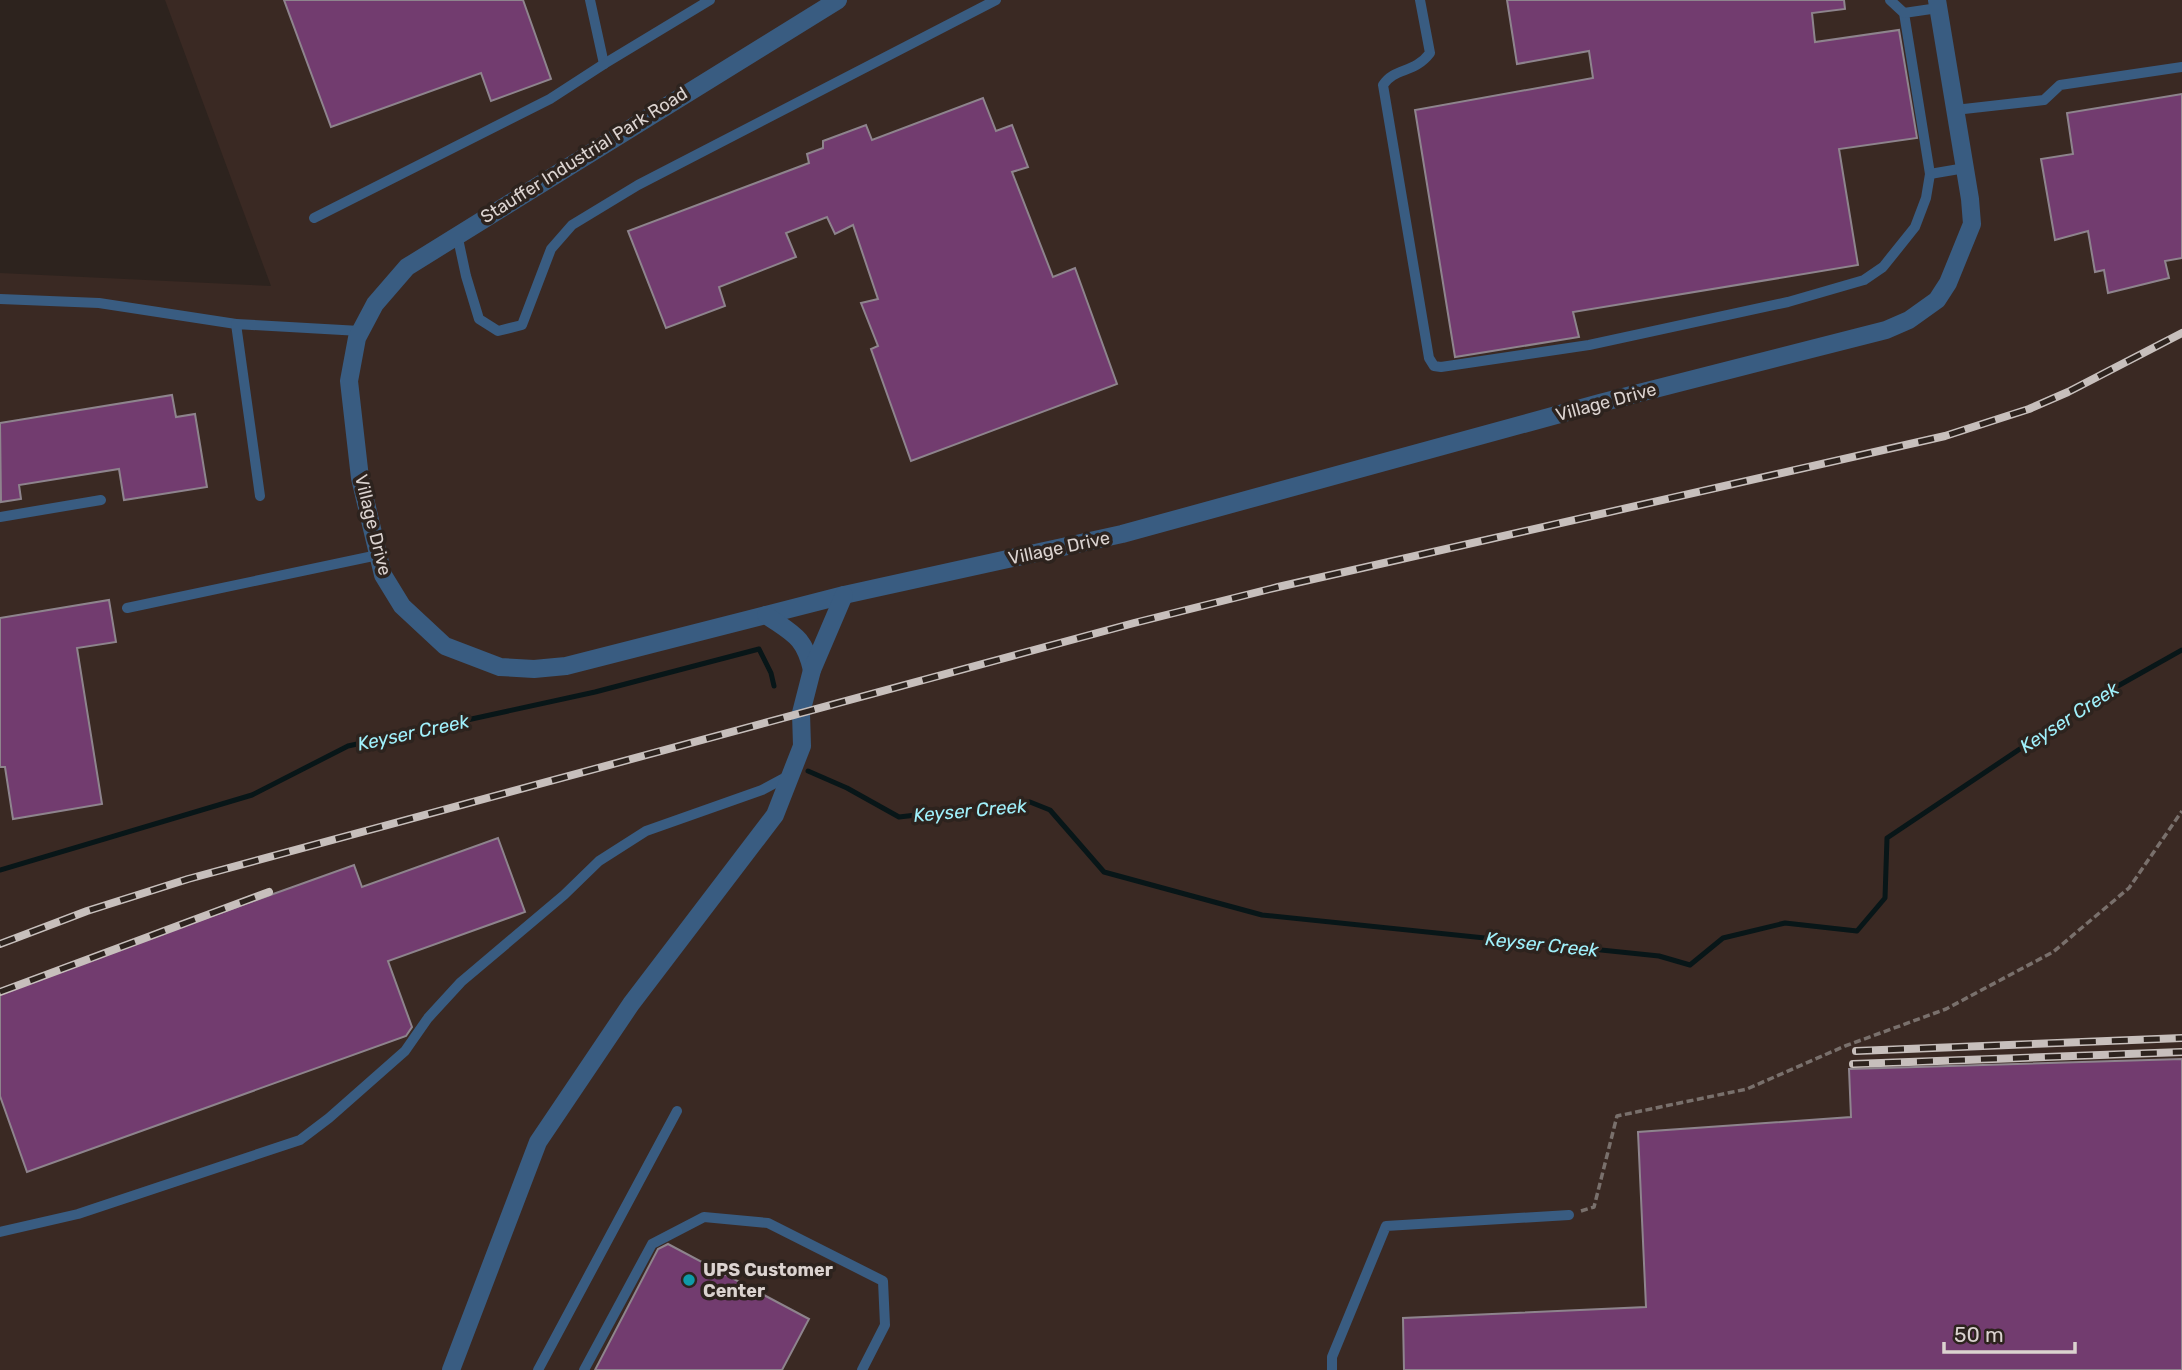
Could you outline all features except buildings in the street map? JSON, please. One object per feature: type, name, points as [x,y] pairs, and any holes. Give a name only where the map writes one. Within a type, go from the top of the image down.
[{"type":"street","name":"Stauffer Industrial Park Road","points":[[358,335],[374,304],[407,267],[838,0]]},
{"type":"street","name":"Village Drive","points":[[358,335],[349,381],[360,478],[383,575],[402,606],[445,646],[500,667],[534,669],[566,666],[844,595],[1122,534],[1600,403],[1886,330],[1909,320],[1937,300],[1948,284],[1972,224],[1937,4]]},
{"type":"street","points":[[451,1370],[538,1142],[631,1004],[775,815],[802,746],[801,713],[811,670],[844,595]]},
{"type":"street","points":[[766,615],[798,637],[807,649],[811,670]]},
{"type":"lane","points":[[590,0],[604,64]]},
{"type":"lane","points":[[314,218],[550,99],[710,0]]},
{"type":"lane","points":[[457,234],[479,319],[498,331],[522,325],[551,249],[572,225],[638,185],[996,0]]},
{"type":"lane","points":[[1420,0],[1430,53],[1421,65],[1389,76],[1383,85],[1429,358],[1434,366],[1453,367],[1589,345],[1788,302],[1864,281],[1883,267],[1915,227],[1926,198],[1930,174],[1904,13],[1890,0]]},
{"type":"lane","points":[[1904,13],[1937,4]]},
{"type":"lane","points":[[1955,110],[2043,100],[2060,85],[2182,67]]},
{"type":"lane","points":[[1930,174],[1965,168]]},
{"type":"lane","points":[[0,299],[99,303],[236,324],[358,335]]},
{"type":"lane","points":[[236,324],[260,496]]},
{"type":"lane","points":[[0,517],[102,500]]},
{"type":"lane","points":[[127,608],[378,555]]},
{"type":"lane","points":[[0,1232],[78,1214],[300,1140],[330,1118],[405,1051],[428,1018],[461,982],[565,895],[599,861],[646,831],[762,790],[791,775]]},
{"type":"lane","points":[[538,1370],[677,1111]]},
{"type":"lane","points":[[1332,1370],[1332,1357],[1386,1226],[1569,1215]]},
{"type":"lane","points":[[584,1370],[652,1244],[704,1217],[768,1223],[883,1282],[885,1325],[862,1370]]},
{"type":"path","points":[[1569,1215],[1594,1207],[1617,1116],[1747,1089],[1845,1045],[1946,1009],[2053,952],[2129,888],[2182,811]]},
{"type":"shaded area","points":[[165,0],[2182,0],[2182,1370],[0,1370],[0,273],[271,286]]},
{"type":"waterway","name":"Keyser Creek","points":[[0,870],[252,795],[348,746],[595,692],[759,649],[771,673],[774,686]]},
{"type":"waterway","name":"Keyser Creek","points":[[808,771],[847,788],[899,817],[1030,802],[1050,810],[1104,872],[1262,915],[1659,956],[1690,965],[1723,938],[1785,923],[1857,931],[1885,898],[1887,838],[2093,700],[2182,650]]},
{"type":"railway","points":[[0,944],[87,911],[188,879],[1134,623],[1278,587],[1945,436],[2029,409],[2068,392],[2182,333]]},
{"type":"railway","points":[[0,992],[269,892]]},
{"type":"railway","points":[[1856,1051],[2182,1038]]},
{"type":"railway","points":[[1853,1064],[2182,1052]]},
{"type":"place","name":"UPS Customer Center","points":[[689,1280]]}]
